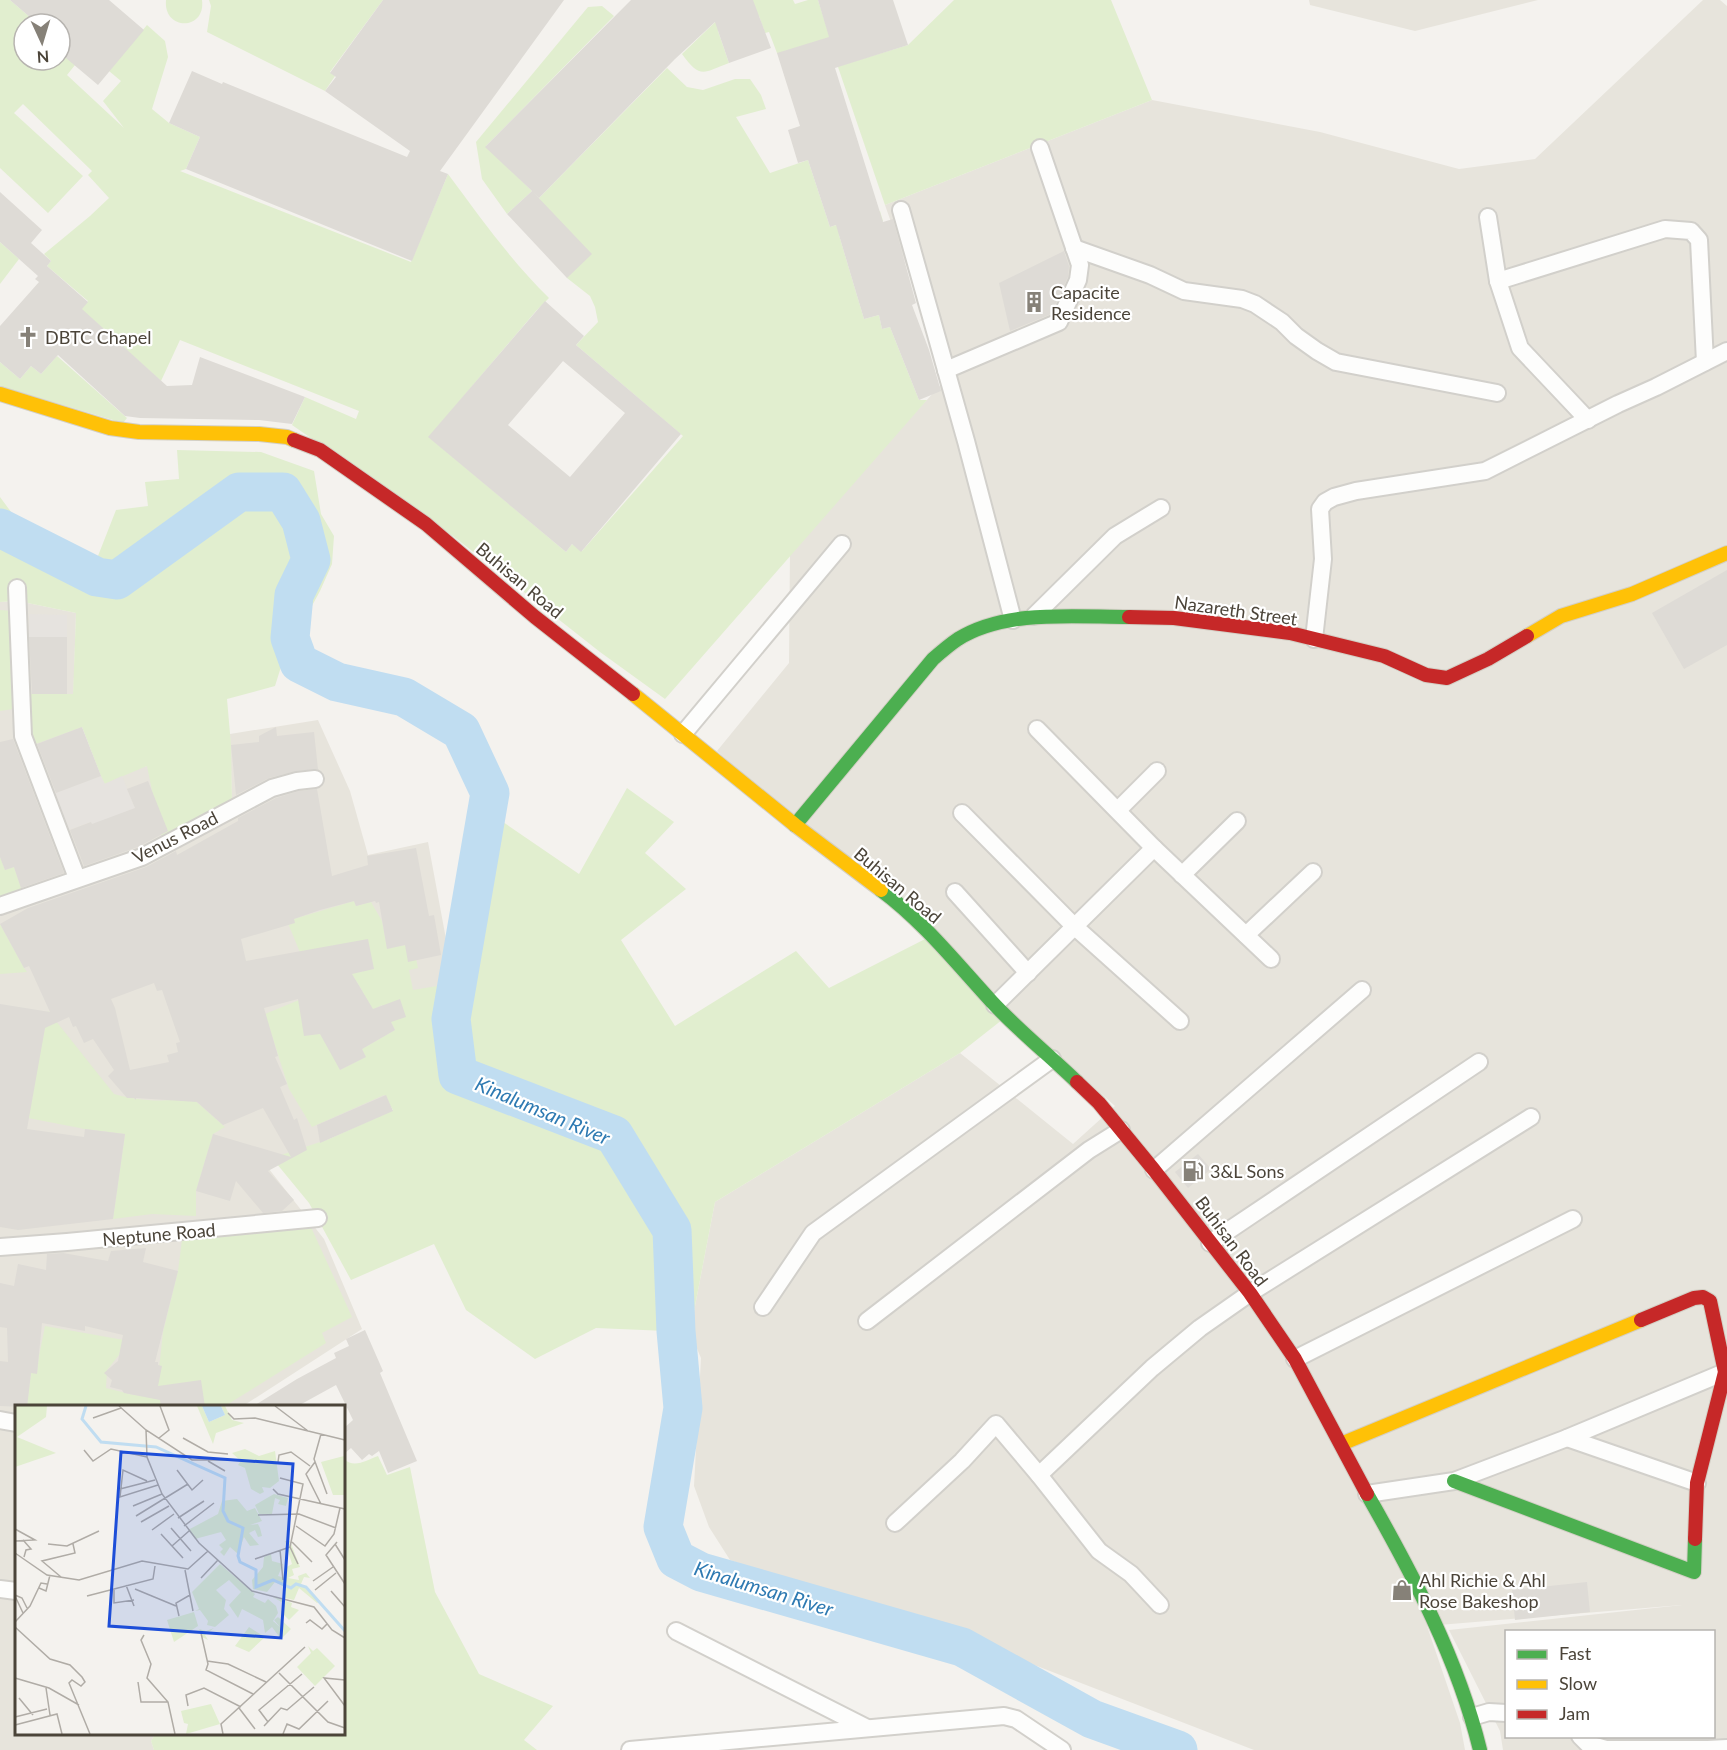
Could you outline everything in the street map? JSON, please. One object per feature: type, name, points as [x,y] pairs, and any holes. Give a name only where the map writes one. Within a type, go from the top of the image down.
[{"type":"street","points":[[946,370],[1059,322],[1078,280],[1080,265],[1040,148]]},
{"type":"street","points":[[901,210],[1013,620]]},
{"type":"street","points":[[1488,217],[1497,281],[1520,348],[1588,420]]},
{"type":"street","points":[[1497,281],[1665,230],[1690,231],[1700,240],[1706,362]]},
{"type":"street","points":[[1074,249],[1150,275],[1184,291],[1242,299],[1255,304],[1282,322],[1296,336],[1336,362],[1497,393]]},
{"type":"street","points":[[1314,639],[1323,559],[1320,508],[1325,502],[1356,491],[1485,471],[1727,351]]},
{"type":"street","name":"Buhisan Road","points":[[0,394],[110,428],[139,432],[259,434],[288,437],[320,450],[426,524],[535,617],[795,825],[891,897],[995,1005],[1099,1103],[1250,1293],[1295,1359],[1399,1550],[1438,1628],[1472,1717],[1480,1750]]},
{"type":"street","points":[[1034,616],[1115,536],[1161,507]]},
{"type":"street","points":[[683,734],[842,544]]},
{"type":"street","name":"Nazareth Street","points":[[795,825],[933,659],[958,639],[982,627],[1034,616],[1174,618],[1290,633],[1384,656],[1426,675],[1447,678],[1488,659],[1560,616],[1632,594],[1727,553]]},
{"type":"street","points":[[17,588],[23,736],[77,878]]},
{"type":"street","points":[[1037,729],[1154,848],[1272,959]]},
{"type":"street","points":[[1118,810],[1157,771]]},
{"type":"street","name":"Venus Road","points":[[0,906],[142,857],[272,788],[315,779]]},
{"type":"street","points":[[962,813],[1074,926],[1180,1021]]},
{"type":"street","points":[[1182,875],[1237,821]]},
{"type":"street","points":[[995,1005],[1154,848]]},
{"type":"street","points":[[1246,935],[1313,872]]},
{"type":"street","points":[[955,892],[1028,973]]},
{"type":"street","points":[[1154,1170],[1362,990]]},
{"type":"street","points":[[763,1306],[813,1233],[1052,1059]]},
{"type":"street","points":[[1210,1243],[1479,1062]]},
{"type":"street","points":[[1039,1475],[1152,1368],[1200,1328],[1250,1293],[1531,1117]]},
{"type":"street","points":[[867,1321],[1089,1150],[1121,1130]]},
{"type":"street","name":"Neptune Road","points":[[0,1247],[318,1218]]},
{"type":"street","points":[[1295,1359],[1573,1219]]},
{"type":"street","points":[[1341,1444],[1694,1298],[1703,1297],[1710,1301],[1725,1372],[1697,1483],[1694,1572],[1454,1481]]},
{"type":"street","points":[[1367,1494],[1454,1481],[1567,1438],[1725,1372]]},
{"type":"street","points":[[0,1420],[15,1423]]},
{"type":"street","points":[[895,1523],[962,1461],[996,1424],[1099,1551],[1131,1574],[1160,1605]]},
{"type":"street","points":[[1567,1438],[1697,1483]]},
{"type":"street","points":[[0,1589],[15,1591]]},
{"type":"street","points":[[676,1631],[867,1728]]},
{"type":"street","points":[[1472,1717],[1489,1712],[1505,1713]]},
{"type":"street","points":[[630,1750],[1004,1716],[1016,1719],[1062,1750]]},
{"type":"street","points":[[1581,1738],[1588,1744],[1606,1749],[1727,1748]]},
{"type":"shaded area","points":[[1309,0],[1538,0],[1415,31],[1310,5]]},
{"type":"shaded area","points":[[1703,0],[1720,0],[1727,6],[1727,1750],[1503,1750],[1500,1731],[1449,1630],[1682,1605],[1427,1626],[1460,1723],[1465,1750],[1254,1750],[1037,1666],[730,1560],[709,1527],[694,1486],[701,1358],[690,1332],[715,1202],[960,1053],[1073,1144],[1115,1106],[717,751],[789,663],[790,550],[946,379],[885,205],[1152,100],[1320,132],[1459,169],[1535,159]]},
{"type":"shaded area","points":[[18,601],[76,613],[73,707],[101,776],[147,766],[232,801],[230,734],[318,720],[350,791],[368,855],[428,842],[456,993],[385,1095],[393,1111],[265,1164],[324,1239],[362,1329],[245,1405],[15,1405],[15,1735],[154,1735],[151,1741],[154,1750],[0,1750],[0,602]]},
{"type":"shaded area","points":[[29,614],[67,615],[67,637],[29,637]]},
{"type":"shaded area","points":[[101,776],[105,784],[122,776],[135,808],[93,826],[91,822],[68,830],[52,794]]},
{"type":"green space","points":[[0,0],[10,0],[24,12],[12,12],[12,72],[69,72],[67,75],[124,128],[103,101],[121,81],[109,71],[147,25],[165,41],[168,57],[152,109],[169,123],[200,137],[186,169],[180,171],[411,262],[448,174],[509,254],[549,298],[429,437],[566,552],[572,544],[582,551],[683,436],[576,345],[598,322],[595,307],[590,296],[567,278],[539,198],[667,68],[687,87],[703,90],[735,79],[750,79],[761,95],[766,109],[736,117],[770,173],[808,160],[830,227],[880,211],[883,221],[839,235],[864,319],[879,315],[882,329],[890,327],[919,400],[927,400],[665,699],[600,652],[453,536],[292,425],[305,397],[356,419],[359,411],[180,340],[161,381],[90,317],[76,315],[88,301],[47,266],[51,261],[44,254],[109,198],[88,175],[92,171],[23,104],[14,113],[83,176],[48,213],[0,168]]},
{"type":"green space","points":[[166,0],[202,0],[201,10],[192,22],[177,22],[167,10]]},
{"type":"green space","points":[[209,0],[383,0],[330,72],[335,76],[325,91],[207,32],[211,6]]},
{"type":"green space","points":[[738,0],[793,0],[795,4],[818,0],[839,66],[908,45],[954,0],[1111,0],[1152,100],[885,205],[838,67],[777,53],[769,32],[765,33],[759,16],[718,31],[729,63],[702,72],[693,67],[682,54]]},
{"type":"green space","points":[[602,6],[614,16],[486,146],[532,191],[507,214],[482,179],[476,142],[588,7]]},
{"type":"green space","points":[[0,242],[19,259],[0,284]]},
{"type":"green space","points":[[57,356],[127,418],[123,423],[0,386],[0,362],[20,379],[31,366],[41,374]]},
{"type":"green space","points":[[177,450],[261,452],[314,471],[321,514],[334,536],[332,564],[301,626],[290,638],[275,686],[227,699],[232,801],[162,839],[147,766],[104,784],[82,727],[33,745],[28,733],[29,694],[73,694],[76,613],[18,601],[0,602],[0,497],[20,524],[66,553],[96,561],[116,510],[148,506],[145,482],[179,479]]},
{"type":"green space","points":[[0,610],[14,611],[11,668],[13,709],[0,711]]},
{"type":"green space","points":[[627,788],[674,822],[645,853],[686,889],[621,940],[675,1026],[796,951],[829,988],[931,936],[1007,1016],[960,1053],[715,1202],[690,1332],[596,1328],[535,1359],[466,1310],[434,1244],[351,1280],[309,1203],[272,1158],[329,1139],[393,1110],[384,1095],[312,1127],[289,1089],[265,1014],[299,1000],[322,1033],[340,1070],[365,1057],[362,1049],[395,1030],[382,1005],[366,1013],[362,990],[351,973],[309,974],[287,921],[354,901],[356,906],[371,902],[382,921],[387,948],[413,944],[418,968],[409,970],[413,990],[443,985],[446,971],[452,972],[456,991],[487,811],[579,874]]},
{"type":"green space","points":[[0,857],[5,870],[14,867],[23,894],[0,903]]},
{"type":"green space","points":[[0,924],[24,968],[27,972],[0,974]]},
{"type":"green space","points":[[48,1011],[114,1094],[152,1100],[191,1097],[225,1127],[213,1134],[196,1191],[196,1216],[152,1214],[113,1219],[125,1134],[28,1118]]},
{"type":"green space","points":[[310,1225],[352,1317],[322,1333],[326,1343],[227,1405],[27,1405],[31,1373],[37,1373],[45,1326],[124,1340],[119,1355],[107,1370],[106,1388],[134,1395],[135,1393],[156,1396],[163,1332],[178,1271],[182,1240]]},
{"type":"green space","points":[[378,1456],[387,1475],[410,1467],[435,1592],[479,1674],[553,1706],[524,1740],[537,1750],[154,1750],[151,1741],[154,1735],[345,1735],[345,1460],[356,1464]]},
{"type":"building","points":[[10,0],[109,0],[144,30],[98,85],[72,63],[72,12],[24,12]]},
{"type":"building","points":[[383,0],[564,0],[440,171],[448,174],[412,261],[186,169],[200,137],[169,123],[192,71],[407,157],[410,151],[325,91],[336,77],[330,73]]},
{"type":"building","points":[[631,0],[753,0],[771,48],[729,63],[715,22],[675,59],[539,198],[534,193],[592,254],[567,278],[507,214],[532,191],[485,147]]},
{"type":"building","points":[[818,0],[893,0],[908,45],[835,68],[883,222],[893,219],[916,303],[912,305],[941,391],[919,400],[890,327],[882,329],[879,315],[864,319],[836,225],[830,227],[808,160],[798,163],[788,130],[800,126],[777,53],[829,37]]},
{"type":"building","points":[[0,192],[42,230],[31,243],[51,261],[47,266],[88,302],[82,309],[167,386],[192,385],[200,357],[305,397],[292,424],[259,420],[125,416],[58,355],[41,374],[31,366],[20,379],[0,362],[0,326],[39,282],[35,279],[38,276],[0,242]]},
{"type":"building","name":"Capacite Residence","points":[[1064,251],[1069,266],[1068,277],[1051,314],[1010,331],[999,283]]},
{"type":"building","points":[[545,301],[584,336],[576,345],[681,434],[581,552],[572,544],[566,552],[428,437]],"holes":[[[563,361],[625,413],[570,477],[508,425]]]},
{"type":"building","points":[[1727,570],[1727,645],[1684,669],[1652,613]]},
{"type":"building","points":[[29,637],[67,637],[67,694],[32,694]]},
{"type":"building","points":[[82,727],[101,776],[56,793],[37,744]]},
{"type":"building","points":[[276,727],[277,736],[314,732],[318,769],[296,771],[269,778],[236,795],[231,745],[259,742],[259,736]]},
{"type":"building","points":[[13,739],[64,873],[21,888],[14,867],[5,870],[0,857],[0,742]]},
{"type":"building","points":[[148,781],[168,831],[138,847],[84,866],[70,830],[135,808],[127,789]]},
{"type":"building","points":[[317,789],[332,876],[368,865],[367,856],[416,848],[429,916],[434,915],[441,955],[408,962],[405,945],[387,949],[379,902],[375,901],[356,906],[354,901],[320,910],[294,919],[295,923],[241,939],[246,961],[368,939],[374,969],[352,974],[373,1009],[400,999],[406,1017],[391,1022],[395,1030],[362,1049],[366,1057],[340,1070],[320,1034],[304,1036],[298,999],[264,1008],[278,1056],[275,1057],[287,1084],[280,1087],[294,1120],[297,1118],[307,1150],[268,1171],[294,1200],[282,1211],[263,1213],[236,1181],[230,1201],[196,1191],[213,1134],[291,1157],[263,1108],[223,1125],[197,1102],[127,1098],[108,1076],[114,1070],[93,1039],[84,1043],[69,1017],[45,1028],[27,1129],[84,1137],[85,1129],[125,1134],[113,1219],[18,1230],[0,1227],[0,1004],[50,1012],[29,966],[24,968],[0,924],[28,908],[146,867],[176,851],[177,855],[276,798],[299,791]],"holes":[[[154,983],[157,991],[162,990],[180,1042],[176,1043],[178,1052],[167,1055],[169,1062],[130,1070],[111,999]]]},
{"type":"building","points":[[386,1095],[393,1111],[320,1143],[317,1125]]},
{"type":"building","name":"3&L Sons","points":[[1198,1154],[1211,1169],[1188,1188],[1175,1172]]},
{"type":"building","points":[[146,1248],[143,1262],[178,1271],[155,1362],[162,1366],[158,1386],[201,1380],[205,1405],[161,1405],[160,1400],[124,1393],[122,1390],[110,1387],[112,1380],[104,1373],[118,1361],[123,1335],[85,1326],[85,1331],[42,1323],[37,1374],[31,1373],[27,1405],[0,1406],[0,1361],[8,1362],[7,1328],[0,1327],[0,1283],[14,1286],[18,1264],[46,1270],[47,1254],[63,1253],[108,1261],[111,1251]]},
{"type":"building","points":[[365,1330],[383,1371],[380,1373],[417,1461],[388,1473],[379,1451],[372,1456],[369,1454],[362,1460],[351,1448],[345,1453],[345,1427],[353,1420],[336,1385],[300,1405],[255,1405],[336,1358],[334,1353],[349,1346],[346,1339]]},
{"type":"building","points":[[1587,1582],[1590,1612],[1515,1620],[1512,1590]]},
{"type":"waterway","name":"Kinalumsan River","points":[[0,528],[97,577],[117,580],[239,492],[283,492],[301,521],[311,560],[294,595],[290,638],[299,663],[337,682],[404,697],[461,731],[490,793],[451,1019],[458,1075],[614,1135],[672,1230],[676,1331],[683,1408],[663,1527],[676,1559],[701,1572],[962,1647],[1092,1719],[1178,1750]]},
{"type":"traffic: fast","points":[[795,825],[933,659],[958,639],[977,629],[1019,619],[1064,616],[1129,617]]},
{"type":"traffic: fast","points":[[881,890],[925,929],[1002,1012],[1077,1082]]},
{"type":"traffic: fast","points":[[1454,1481],[1694,1572],[1695,1539]]},
{"type":"traffic: fast","points":[[1367,1494],[1433,1618],[1460,1683],[1480,1750]]},
{"type":"traffic: slow","points":[[0,394],[110,428],[139,432],[259,434],[294,440]]},
{"type":"traffic: slow","points":[[1527,636],[1561,616],[1632,594],[1727,553]]},
{"type":"traffic: slow","points":[[633,694],[795,825],[881,890]]},
{"type":"traffic: slow","points":[[1341,1444],[1641,1320]]},
{"type":"traffic: jam","points":[[294,440],[320,450],[426,524],[535,617],[633,694]]},
{"type":"traffic: jam","points":[[1129,617],[1174,618],[1290,633],[1384,656],[1426,675],[1447,678],[1488,659],[1527,636]]},
{"type":"traffic: jam","points":[[1077,1082],[1099,1103],[1154,1170],[1250,1293],[1295,1359],[1367,1494]]},
{"type":"traffic: jam","points":[[1641,1320],[1694,1298],[1703,1297],[1710,1301],[1725,1372],[1697,1483],[1695,1539]]},
{"type":"place","name":"Capacite Residence","points":[[1034,302]]},
{"type":"place","name":"DBTC Chapel","points":[[28,337]]},
{"type":"place","name":"3&L Sons","points":[[1193,1171]]},
{"type":"place","name":"Ahl Richie & Ahl Rose Bakeshop","points":[[1402,1590]]}]
